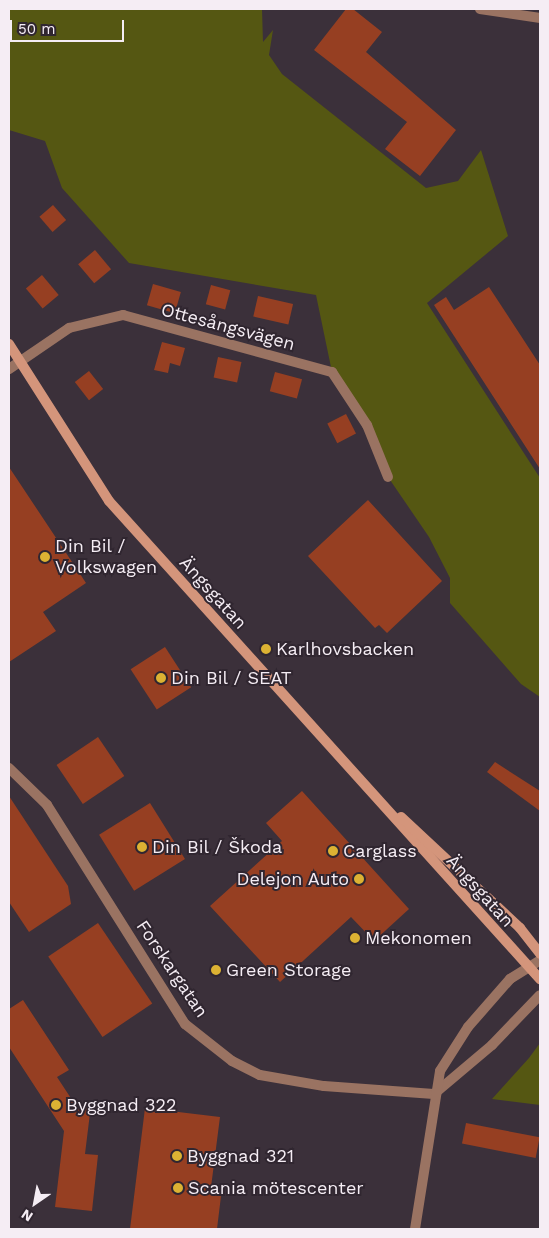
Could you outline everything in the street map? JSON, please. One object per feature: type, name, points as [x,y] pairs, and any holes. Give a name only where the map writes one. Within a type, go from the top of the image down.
[{"type":"main road","name":"Ängsgatan","points":[[9,344],[109,501],[525,967],[540,980]]},
{"type":"main road","name":"Ängsgatan","points":[[358,778],[520,928],[540,954]]},
{"type":"street","points":[[480,9],[540,18]]},
{"type":"street","name":"Ottesångsvägen","points":[[9,369],[69,328],[123,315],[332,372],[366,425],[388,477]]},
{"type":"street","name":"Forskargatan","points":[[9,768],[47,805],[185,1024],[232,1061],[260,1074],[290,1080],[434,1094]]},
{"type":"street","points":[[415,1229],[434,1094],[440,1071],[468,1027],[525,967],[540,960]]},
{"type":"street","points":[[434,1094],[492,1045],[540,995]]},
{"type":"shaded area","points":[[9,9],[262,9],[263,42],[273,30],[269,55],[282,74],[426,188],[458,181],[481,150],[508,236],[427,303],[540,478],[540,697],[521,684],[450,603],[450,578],[429,537],[388,477],[366,425],[332,372],[316,295],[129,263],[62,188],[45,141],[9,130]]},
{"type":"shaded area","points":[[540,1043],[540,1105],[492,1099],[529,1058]]},
{"type":"building","points":[[346,9],[353,9],[382,32],[366,52],[456,130],[420,176],[385,149],[407,122],[314,50]]},
{"type":"building","points":[[53,205],[66,220],[53,232],[39,217]]},
{"type":"building","points":[[95,250],[111,269],[94,283],[78,264]]},
{"type":"building","points":[[42,275],[59,295],[43,308],[26,288]]},
{"type":"building","points":[[153,284],[181,292],[175,313],[147,305]]},
{"type":"building","points":[[211,285],[230,290],[225,309],[206,304]]},
{"type":"building","points":[[489,287],[540,365],[540,469],[434,305],[446,297],[454,310]]},
{"type":"building","points":[[258,296],[293,304],[288,325],[253,316]]},
{"type":"building","points":[[162,342],[185,348],[180,366],[170,363],[168,373],[154,370]]},
{"type":"building","points":[[218,357],[241,362],[237,383],[214,378]]},
{"type":"building","points":[[89,371],[103,389],[89,400],[75,382]]},
{"type":"building","points":[[275,372],[302,379],[297,399],[270,391]]},
{"type":"building","points":[[346,414],[356,434],[337,443],[327,424]]},
{"type":"building","points":[[9,467],[86,583],[43,612],[56,631],[9,662]]},
{"type":"building","points":[[368,500],[442,581],[387,633],[379,625],[375,628],[308,556]]},
{"type":"building","name":"Din Bil / SEAT","points":[[165,647],[191,687],[157,710],[131,669]]},
{"type":"building","points":[[98,737],[124,776],[83,804],[57,765]]},
{"type":"building","points":[[495,762],[540,791],[540,811],[487,772]]},
{"type":"building","points":[[302,791],[409,909],[374,941],[351,917],[280,982],[210,906],[282,841],[266,823]]},
{"type":"building","points":[[9,796],[68,886],[71,904],[29,932],[9,902]]},
{"type":"building","name":"Din Bil / Škoda","points":[[150,803],[185,859],[134,891],[99,835]]},
{"type":"building","points":[[98,923],[152,1003],[102,1037],[48,957]]},
{"type":"building","name":"Byggnad 322","points":[[23,1000],[69,1070],[57,1077],[80,1112],[91,1105],[85,1154],[98,1155],[92,1211],[55,1207],[64,1131],[9,1047],[9,1009]]},
{"type":"building","name":"Byggnad 321","points":[[145,1108],[220,1117],[210,1195],[221,1196],[217,1229],[130,1229]]},
{"type":"building","points":[[466,1123],[540,1137],[536,1158],[462,1144]]},
{"type":"place","name":"Din Bil / Volkswagen","points":[[45,557]]},
{"type":"place","name":"Karlhovsbacken","points":[[266,649]]},
{"type":"place","name":"Din Bil / SEAT","points":[[161,678]]},
{"type":"place","name":"Din Bil / Škoda","points":[[142,847]]},
{"type":"place","name":"Carglass","points":[[333,851]]},
{"type":"place","name":"Delejon Auto","points":[[359,879]]},
{"type":"place","name":"Mekonomen","points":[[355,938]]},
{"type":"place","name":"Green Storage","points":[[216,970]]},
{"type":"place","name":"Byggnad 322","points":[[56,1105]]},
{"type":"place","name":"Byggnad 321","points":[[177,1156]]},
{"type":"place","name":"Scania mötescenter","points":[[178,1188]]}]
